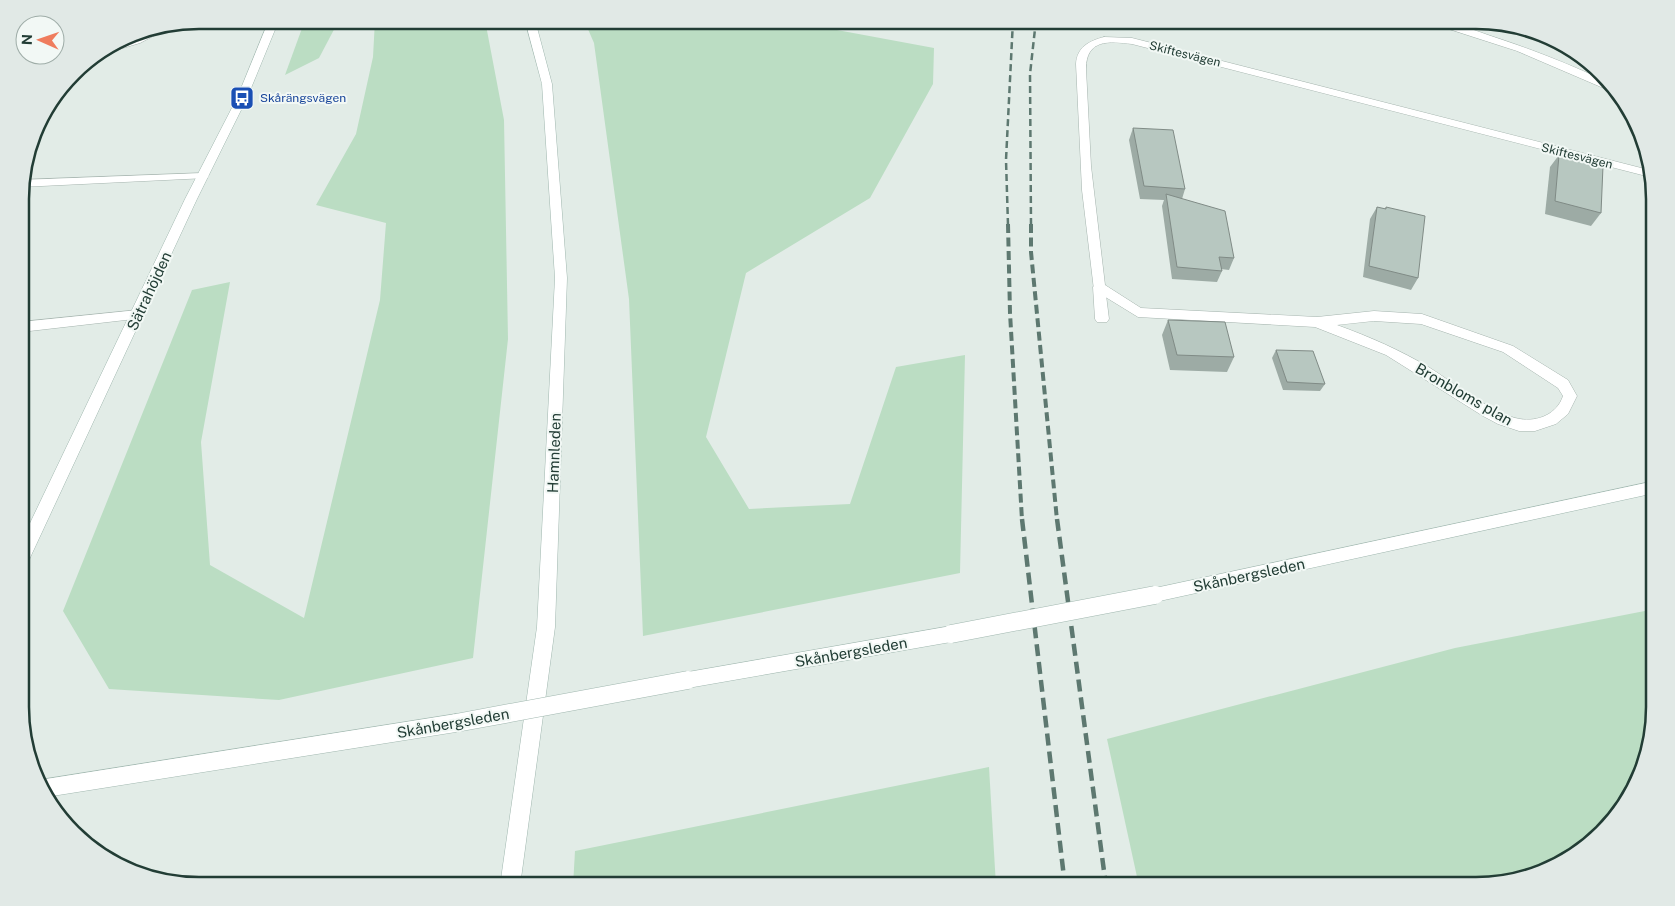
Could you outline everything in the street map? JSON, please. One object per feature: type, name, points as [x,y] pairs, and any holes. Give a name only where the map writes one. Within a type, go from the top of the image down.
[{"type":"street","name":"Sätrahöjden","points":[[29,545],[203,176],[242,98],[270,29]]},
{"type":"street","name":"Hamnleden","points":[[511,877],[546,627],[561,278],[547,84],[532,29]]},
{"type":"street","points":[[1463,29],[1540,56],[1601,83]]},
{"type":"street","name":"Skiftesvägen","points":[[1102,319],[1089,218],[1083,148],[1081,56],[1092,43],[1112,39],[1132,41],[1644,173]]},
{"type":"street","points":[[29,184],[203,176]]},
{"type":"street","points":[[1099,287],[1138,312],[1317,322]]},
{"type":"street","points":[[29,326],[138,315]]},
{"type":"street","name":"Bronbloms plan","points":[[1374,316],[1422,319],[1508,349],[1563,384],[1570,396],[1569,401],[1555,418],[1547,422],[1530,426],[1511,423],[1486,410],[1389,351],[1317,322],[1374,316]]},
{"type":"street","name":"Skånbergsleden","points":[[49,787],[456,723],[951,634],[1155,595],[1646,489]]},
{"type":"green space","points":[[302,29],[334,29],[319,58],[285,75]]},
{"type":"green space","points":[[375,29],[487,29],[504,120],[508,339],[473,658],[279,700],[109,689],[63,611],[192,290],[230,282],[201,442],[210,565],[304,618],[380,300],[386,223],[316,205],[356,134],[373,57]]},
{"type":"green space","points":[[588,29],[837,29],[934,48],[933,84],[870,198],[746,273],[706,437],[749,509],[850,504],[896,367],[965,355],[960,573],[643,636],[629,299],[594,43]]},
{"type":"green space","points":[[1646,611],[1646,719],[1643,741],[1637,762],[1629,783],[1618,802],[1588,835],[1571,849],[1552,860],[1531,868],[1510,874],[1488,877],[1137,877],[1107,739],[1455,648]]},
{"type":"green space","points":[[989,767],[995,877],[574,877],[575,851]]},
{"type":"building","points":[[1133,128],[1173,130],[1185,189],[1144,186]]},
{"type":"building","points":[[1559,155],[1603,166],[1601,213],[1555,201]]},
{"type":"building","points":[[1166,194],[1225,211],[1234,258],[1219,257],[1222,271],[1177,267]]},
{"type":"building","points":[[1377,207],[1386,209],[1386,207],[1425,216],[1418,278],[1369,266]]},
{"type":"building","points":[[1168,320],[1225,322],[1234,357],[1177,355]]},
{"type":"building","points":[[1276,350],[1313,351],[1325,384],[1287,382]]},
{"type":"railway","points":[[1008,225],[1006,160],[1013,29]]},
{"type":"railway","points":[[1031,225],[1030,74],[1035,29]]},
{"type":"railway","points":[[1008,224],[1010,313],[1022,520]]},
{"type":"railway","points":[[1031,225],[1031,252],[1057,520]]},
{"type":"railway","points":[[1022,519],[1064,877]]},
{"type":"railway","points":[[1057,519],[1105,877]]},
{"type":"place","name":"Skårängsvägen","points":[[242,98]]}]
